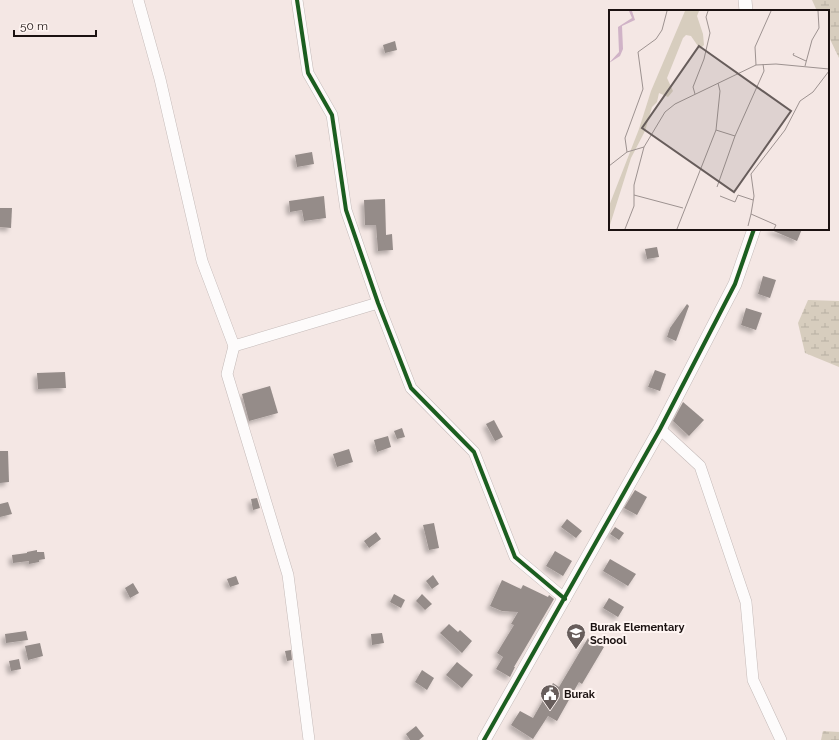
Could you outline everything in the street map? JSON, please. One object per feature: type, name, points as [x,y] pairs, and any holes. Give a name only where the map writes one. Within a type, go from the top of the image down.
[{"type":"street","points":[[138,0],[160,79],[202,261],[234,346],[227,374],[288,575],[309,740]]},
{"type":"street","points":[[297,0],[308,73],[332,115],[346,210],[378,303],[411,388],[474,452],[515,557],[565,599]]},
{"type":"street","points":[[745,0],[746,10]]},
{"type":"street","points":[[484,740],[660,429],[735,284],[754,230]]},
{"type":"street","points":[[234,346],[378,303]]},
{"type":"street","points":[[660,429],[700,466],[746,602],[753,680],[781,740]]},
{"type":"green space","points":[[812,0],[839,0],[839,58],[829,37],[829,10],[817,10]]},
{"type":"green space","points":[[808,300],[839,301],[839,367],[805,353],[798,323]]},
{"type":"green space","points":[[823,731],[839,732],[839,740],[821,740]]},
{"type":"building","points":[[395,41],[397,50],[385,53],[383,45]]},
{"type":"building","points":[[312,152],[314,164],[297,167],[295,155]]},
{"type":"building","points":[[324,196],[326,218],[304,221],[302,210],[290,212],[289,201]]},
{"type":"building","points":[[385,199],[386,235],[392,234],[393,250],[378,251],[376,225],[365,225],[364,200]]},
{"type":"building","points":[[0,208],[12,208],[11,228],[0,227]]},
{"type":"building","points":[[771,230],[802,230],[797,241]]},
{"type":"building","points":[[657,247],[659,257],[647,259],[645,249]]},
{"type":"building","points":[[763,276],[776,280],[770,298],[758,294]]},
{"type":"building","points":[[687,304],[689,306],[676,341],[667,337],[670,328]]},
{"type":"building","points":[[746,308],[762,313],[756,330],[741,325]]},
{"type":"building","points":[[655,370],[666,374],[660,391],[648,387]]},
{"type":"building","points":[[65,372],[66,388],[38,389],[37,373]]},
{"type":"building","points":[[270,386],[278,413],[249,421],[242,394]]},
{"type":"building","points":[[683,402],[704,420],[689,436],[673,421]]},
{"type":"building","points":[[494,420],[503,437],[495,441],[486,424]]},
{"type":"building","points":[[402,428],[405,437],[397,439],[394,431]]},
{"type":"building","points":[[388,436],[391,447],[377,452],[374,440]]},
{"type":"building","points":[[349,449],[353,462],[337,467],[333,454]]},
{"type":"building","points":[[0,451],[8,451],[9,482],[0,483]]},
{"type":"building","points":[[635,490],[647,497],[637,515],[624,508]]},
{"type":"building","points":[[257,498],[260,508],[253,510],[251,499]]},
{"type":"building","points":[[8,502],[12,514],[0,517],[0,504]]},
{"type":"building","points":[[567,519],[582,531],[576,538],[561,527]]},
{"type":"building","points":[[434,523],[439,548],[429,550],[423,525]]},
{"type":"building","points":[[615,527],[624,533],[619,540],[610,534]]},
{"type":"building","points":[[376,532],[381,539],[369,548],[364,541]]},
{"type":"building","points":[[37,550],[37,552],[44,552],[45,559],[29,564],[29,561],[13,563],[12,555]]},
{"type":"building","points":[[555,551],[572,561],[563,576],[546,566]]},
{"type":"building","points":[[610,559],[636,574],[628,586],[603,571]]},
{"type":"building","points":[[433,575],[439,584],[432,589],[426,581]]},
{"type":"building","points":[[236,576],[239,584],[230,587],[227,579]]},
{"type":"building","points":[[502,580],[521,589],[523,585],[548,597],[549,595],[554,599],[514,667],[510,677],[496,669],[503,657],[497,653],[514,625],[511,624],[518,612],[502,611],[490,606]]},
{"type":"building","points":[[133,583],[139,593],[130,598],[125,588]]},
{"type":"building","points":[[394,594],[405,600],[401,608],[390,602]]},
{"type":"building","points":[[422,594],[432,604],[425,610],[416,601]]},
{"type":"building","points":[[609,598],[624,607],[618,617],[603,608]]},
{"type":"building","points":[[449,624],[458,632],[460,630],[472,641],[462,653],[440,633]]},
{"type":"building","points":[[26,631],[28,640],[6,643],[5,634]]},
{"type":"building","points":[[382,633],[384,643],[372,645],[371,634]]},
{"type":"building","points":[[588,638],[604,647],[582,684],[579,682],[557,721],[548,716],[533,739],[511,725],[520,711],[533,718],[553,683],[559,687]]},
{"type":"building","points":[[40,643],[43,656],[28,660],[25,646]]},
{"type":"building","points":[[291,650],[292,660],[287,661],[285,651]]},
{"type":"building","points":[[19,659],[21,669],[11,671],[9,661]]},
{"type":"building","points":[[457,662],[473,675],[462,688],[446,675]]},
{"type":"building","points":[[422,670],[434,678],[427,690],[415,682]]},
{"type":"building","points":[[416,726],[424,736],[419,740],[410,740],[406,734]]},
{"type":"cycle path","points":[[297,0],[308,73],[332,115],[346,210],[378,303],[411,388],[474,452],[515,557],[565,599]]},
{"type":"cycle path","points":[[484,740],[660,429],[735,284],[754,230]]},
{"type":"place","name":"Burak Elementary School","points":[[576,650]]},
{"type":"place","name":"Burak","points":[[550,711]]}]
